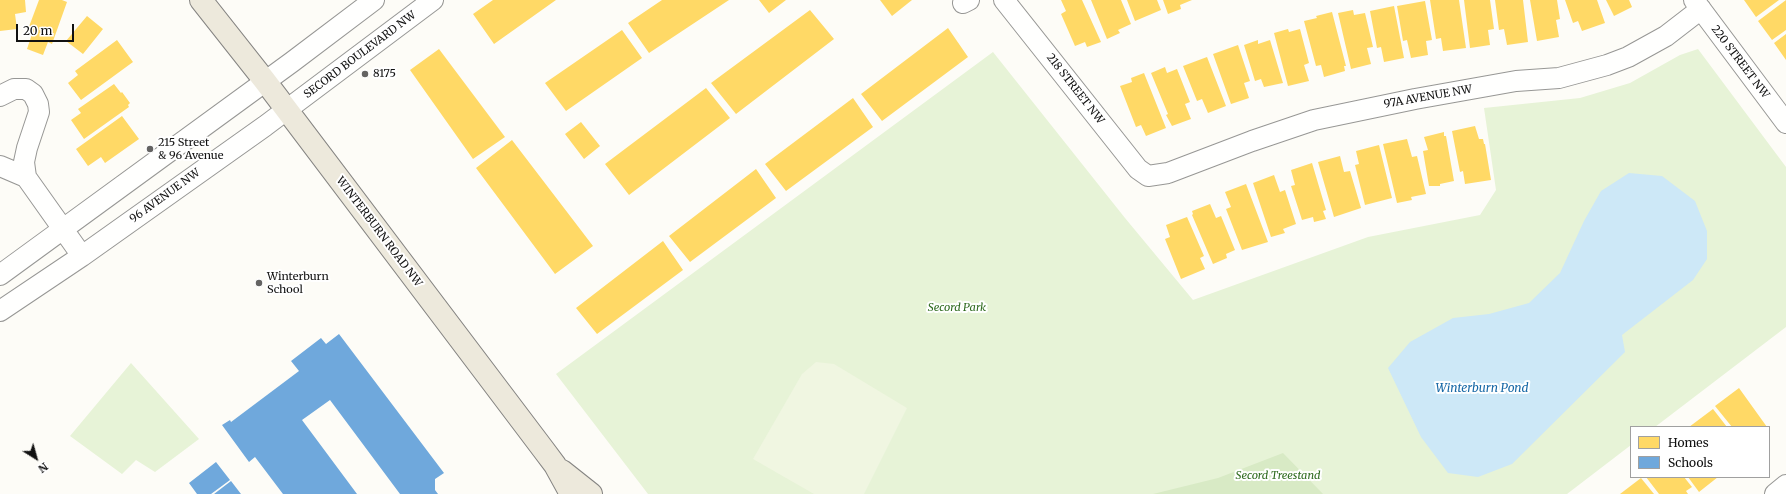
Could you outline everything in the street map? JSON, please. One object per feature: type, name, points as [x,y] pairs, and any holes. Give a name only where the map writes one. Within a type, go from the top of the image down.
[{"type":"main road","name":"WINTERBURN ROAD NW","points":[[201,0],[265,81],[555,465],[571,494]]},
{"type":"main road","name":"WINTERBURN ROAD NW","points":[[555,465],[591,494]]},
{"type":"street","points":[[0,275],[374,0]]},
{"type":"street","name":"SECORD BOULEVARD NW","points":[[287,110],[433,0]]},
{"type":"street","name":"218 STREET NW","points":[[1004,0],[1138,169],[1148,176]]},
{"type":"street","name":"97A AVENUE NW","points":[[1148,176],[1168,173],[1252,141],[1314,120],[1415,99],[1516,81],[1559,78],[1607,66],[1628,57],[1666,36],[1697,5]]},
{"type":"street","name":"220 STREET NW","points":[[1697,5],[1786,123]]},
{"type":"street","points":[[0,96],[14,89],[26,89],[33,94],[38,104],[38,118],[27,148],[24,162],[26,177],[82,256]]},
{"type":"street","name":"96 AVENUE NW","points":[[0,311],[82,256],[287,110]]},
{"type":"street","points":[[0,166],[26,177]]},
{"type":"street","points":[[1775,494],[1786,485]]},
{"type":"green space","name":"Secord Park","points":[[1698,49],[1786,167],[1786,327],[1656,426],[1630,426],[1630,446],[1567,494],[648,494],[556,374],[993,52],[1125,218],[1193,300],[1368,237],[1480,215],[1496,190],[1484,108],[1580,98],[1630,83],[1680,55]]},
{"type":"green space","points":[[816,362],[834,364],[907,408],[864,494],[814,494],[753,459],[802,374]]},
{"type":"green space","points":[[131,363],[199,439],[155,472],[136,460],[122,474],[70,436]]},
{"type":"green space","name":"Secord Treestand","points":[[1283,453],[1323,494],[1153,494],[1218,478]]},
{"type":"water","name":"Winterburn Pond","points":[[1629,173],[1662,176],[1695,201],[1707,231],[1707,259],[1693,280],[1622,335],[1625,352],[1512,464],[1478,477],[1448,473],[1421,437],[1388,368],[1410,342],[1453,318],[1489,314],[1529,303],[1560,273],[1584,221],[1601,191]]},
{"type":"building: Homes","points":[[0,0],[25,0],[26,12],[15,14],[17,29],[0,31]]},
{"type":"building: Homes","points":[[39,0],[62,0],[67,2],[52,44],[48,42],[43,55],[27,49],[32,34],[27,32]]},
{"type":"building: Homes","points":[[493,0],[556,0],[494,44],[473,14]]},
{"type":"building: Homes","points":[[662,0],[729,0],[649,53],[628,23]]},
{"type":"building: Homes","points":[[759,0],[786,0],[769,13]]},
{"type":"building: Homes","points":[[880,0],[912,0],[892,16]]},
{"type":"building: Homes","points":[[1061,0],[1082,0],[1101,42],[1087,47],[1085,42],[1075,46],[1061,14],[1066,11]]},
{"type":"building: Homes","points":[[1091,0],[1121,0],[1131,24],[1118,30],[1120,33],[1107,39]]},
{"type":"building: Homes","points":[[1127,0],[1157,0],[1161,10],[1135,21]]},
{"type":"building: Homes","points":[[1163,0],[1192,0],[1180,5],[1181,9],[1168,14]]},
{"type":"building: Homes","points":[[1430,0],[1459,0],[1466,48],[1443,51],[1441,38],[1436,39]]},
{"type":"building: Homes","points":[[1464,0],[1490,0],[1494,29],[1488,30],[1490,45],[1470,48]]},
{"type":"building: Homes","points":[[1495,0],[1523,0],[1528,42],[1507,45],[1504,29],[1499,30]]},
{"type":"building: Homes","points":[[1530,0],[1557,0],[1560,19],[1556,20],[1559,37],[1537,41]]},
{"type":"building: Homes","points":[[1565,0],[1597,0],[1605,23],[1582,31],[1578,21],[1573,23]]},
{"type":"building: Homes","points":[[1606,0],[1629,0],[1632,7],[1614,16]]},
{"type":"building: Homes","points":[[1744,0],[1779,0],[1756,17]]},
{"type":"building: Homes","points":[[1786,0],[1786,30],[1772,40],[1758,21]]},
{"type":"building: Homes","points":[[1425,1],[1432,40],[1426,41],[1428,55],[1411,58],[1407,40],[1403,41],[1397,6]]},
{"type":"building: Homes","points":[[1394,6],[1404,58],[1384,62],[1381,47],[1377,48],[1370,11]]},
{"type":"building: Homes","points":[[810,10],[834,39],[736,114],[711,83]]},
{"type":"building: Homes","points":[[1353,10],[1354,15],[1365,13],[1373,47],[1367,48],[1371,64],[1351,69],[1338,13]]},
{"type":"building: Homes","points":[[1332,12],[1346,66],[1344,66],[1345,71],[1324,77],[1321,65],[1316,66],[1304,21]]},
{"type":"building: Homes","points":[[87,16],[103,29],[83,54],[66,41]]},
{"type":"building: Homes","points":[[948,28],[968,57],[882,121],[861,94]]},
{"type":"building: Homes","points":[[1288,29],[1289,32],[1300,29],[1309,63],[1304,65],[1309,81],[1288,86],[1274,33]]},
{"type":"building: Homes","points":[[622,30],[642,58],[566,111],[545,83]]},
{"type":"building: Homes","points":[[1786,34],[1786,60],[1774,43]]},
{"type":"building: Homes","points":[[117,40],[133,62],[81,100],[68,83],[78,75],[75,71]]},
{"type":"building: Homes","points":[[1258,40],[1258,44],[1270,40],[1283,83],[1264,87],[1261,79],[1255,81],[1244,45]]},
{"type":"building: Homes","points":[[1238,45],[1250,81],[1244,83],[1249,98],[1231,104],[1213,54]]},
{"type":"building: Homes","points":[[439,49],[505,137],[473,159],[410,70]]},
{"type":"building: Homes","points":[[1207,57],[1226,106],[1208,113],[1202,99],[1197,101],[1183,66]]},
{"type":"building: Homes","points":[[1165,67],[1167,73],[1177,69],[1190,102],[1185,104],[1191,119],[1172,126],[1166,115],[1168,114],[1151,73]]},
{"type":"building: Homes","points":[[1144,73],[1166,128],[1146,136],[1141,125],[1136,127],[1120,86],[1132,82],[1131,78]]},
{"type":"building: Homes","points":[[114,84],[130,103],[128,105],[129,107],[84,139],[71,120],[81,113],[78,109]]},
{"type":"building: Homes","points":[[706,88],[730,118],[629,195],[605,164]]},
{"type":"building: Homes","points":[[853,98],[873,127],[786,191],[765,164]]},
{"type":"building: Homes","points":[[122,116],[139,139],[105,163],[101,157],[88,166],[76,149]]},
{"type":"building: Homes","points":[[581,122],[600,146],[584,159],[565,134]]},
{"type":"building: Homes","points":[[1475,126],[1479,139],[1483,139],[1485,144],[1491,180],[1465,184],[1463,171],[1460,172],[1452,131]]},
{"type":"building: Homes","points":[[1444,132],[1454,181],[1440,184],[1440,186],[1429,186],[1423,151],[1428,150],[1424,137]]},
{"type":"building: Homes","points":[[1407,139],[1412,157],[1417,156],[1426,194],[1411,197],[1412,200],[1397,203],[1383,144]]},
{"type":"building: Homes","points":[[512,140],[593,246],[555,274],[476,168]]},
{"type":"building: Homes","points":[[1379,145],[1392,198],[1365,205],[1355,165],[1359,164],[1356,151]]},
{"type":"building: Homes","points":[[1340,156],[1344,172],[1350,171],[1361,208],[1334,217],[1318,162]]},
{"type":"building: Homes","points":[[1312,163],[1326,210],[1323,211],[1326,219],[1314,222],[1313,217],[1302,220],[1291,186],[1295,185],[1291,170]]},
{"type":"building: Homes","points":[[756,169],[776,198],[690,262],[669,236]]},
{"type":"building: Homes","points":[[1274,175],[1280,192],[1285,190],[1296,224],[1283,229],[1285,233],[1271,237],[1253,183]]},
{"type":"building: Homes","points":[[1246,184],[1268,242],[1242,250],[1226,209],[1231,207],[1225,192]]},
{"type":"building: Homes","points":[[1210,204],[1216,218],[1221,216],[1235,250],[1226,254],[1227,258],[1213,264],[1192,215],[1192,211]]},
{"type":"building: Homes","points":[[1187,217],[1204,256],[1200,258],[1205,269],[1181,279],[1165,239],[1170,237],[1166,225]]},
{"type":"building: Homes","points":[[663,241],[683,270],[597,334],[576,308]]},
{"type":"building: Homes","points":[[1739,388],[1766,426],[1731,426],[1715,406]]},
{"type":"building: Homes","points":[[1713,409],[1726,426],[1690,426]]},
{"type":"building: Homes","points":[[1641,478],[1654,494],[1620,494]]},
{"type":"building: Homes","points":[[1647,478],[1685,478],[1692,487],[1686,491],[1688,494],[1659,494]]},
{"type":"building: Homes","points":[[1689,478],[1717,478],[1699,492]]},
{"type":"building: Schools","points":[[339,334],[444,473],[435,479],[435,490],[438,494],[400,494],[330,400],[302,420],[357,494],[283,494],[255,457],[249,462],[222,425],[230,420],[231,422],[299,371],[291,361],[321,338],[326,344]]},
{"type":"building: Schools","points":[[216,462],[230,480],[211,494],[197,494],[189,483]]},
{"type":"building: Schools","points":[[231,481],[241,494],[214,494]]},
{"type":"place","name":"8175","points":[[365,74]]},
{"type":"place","name":"215 Street & 96 Avenue","points":[[150,149]]},
{"type":"place","name":"Winterburn School","points":[[259,283]]}]
